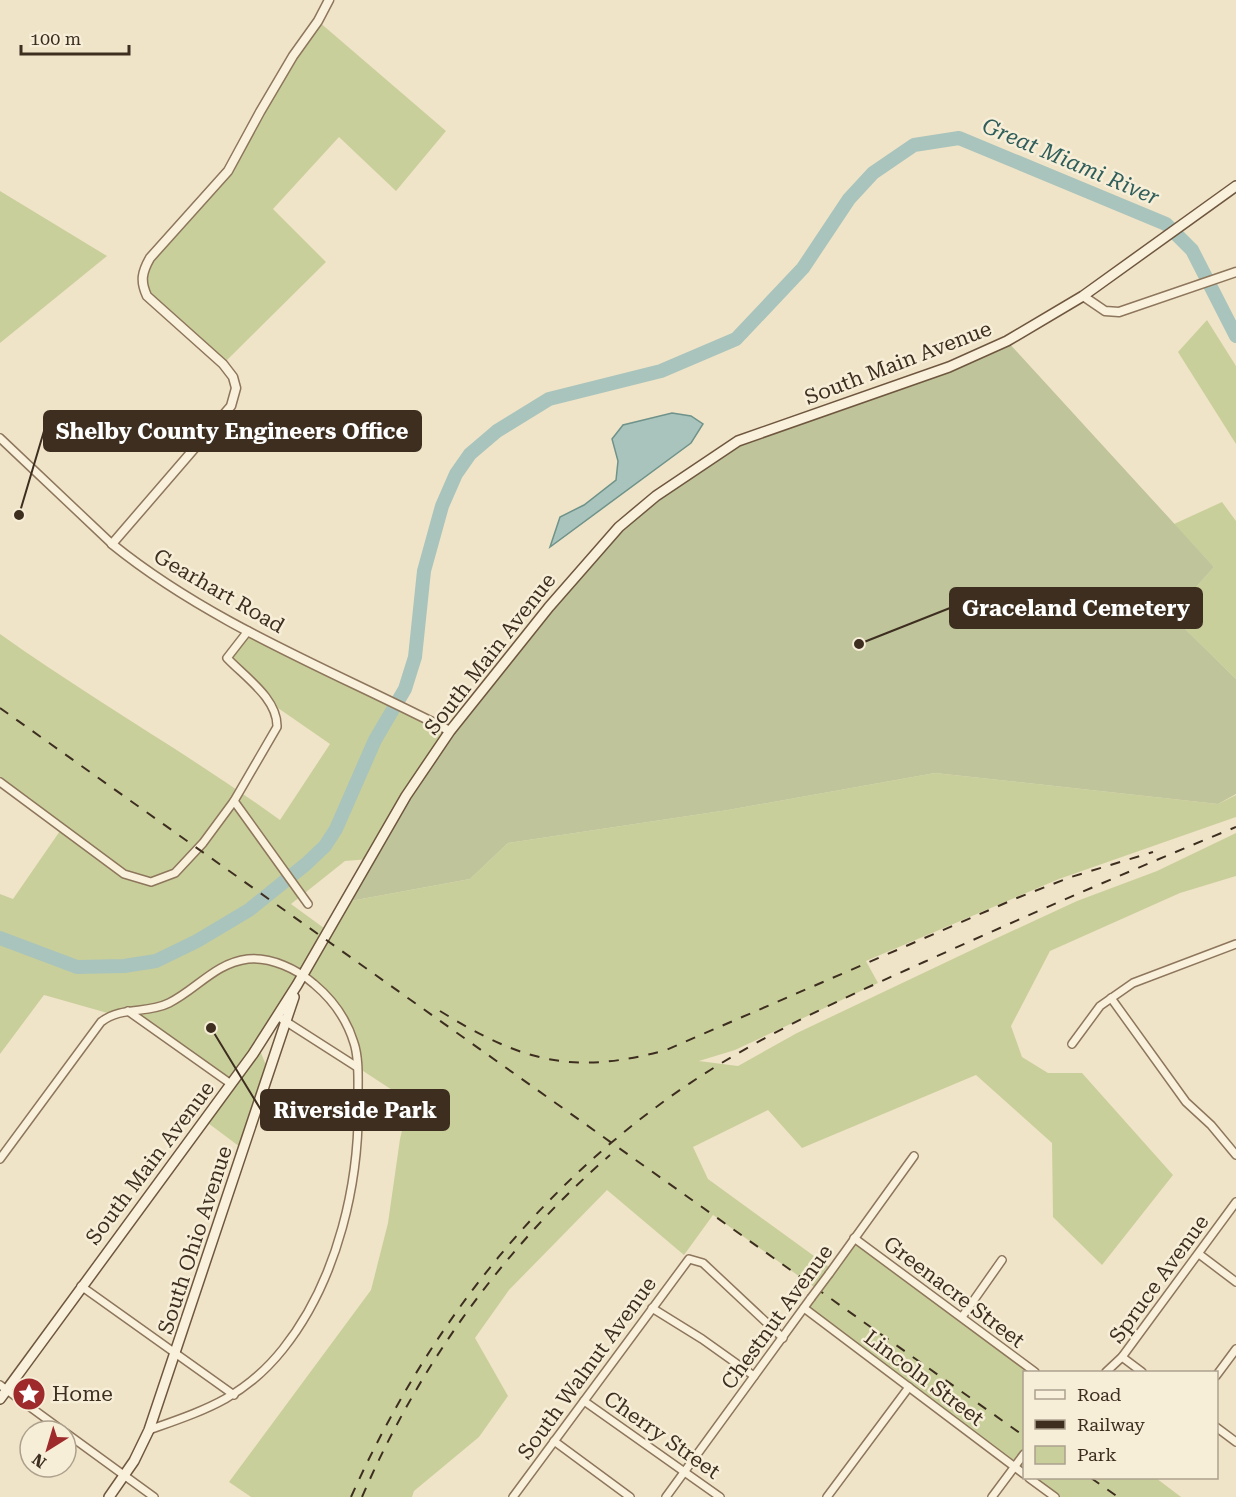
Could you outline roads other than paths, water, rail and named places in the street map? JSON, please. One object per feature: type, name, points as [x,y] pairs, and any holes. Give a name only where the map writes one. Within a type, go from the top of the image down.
[{"type":"main road","name":"South Main Avenue","points":[[0,1399],[3,1387],[231,1084],[277,1016],[406,796],[450,731],[555,599],[619,527],[656,496],[738,441],[949,367],[998,346],[1083,296],[1236,186]]},
{"type":"main road","name":"South Ohio Avenue","points":[[109,1497],[124,1476],[149,1430],[177,1353],[297,985]]},
{"type":"street","points":[[112,544],[218,424],[236,396],[233,377],[223,364],[147,296],[142,286],[144,268],[150,258],[228,171],[260,111],[329,0]]},
{"type":"street","points":[[1083,296],[1105,311],[1119,312],[1233,274]]},
{"type":"street","name":"Gearhart Road","points":[[0,438],[112,544],[175,590],[248,631],[450,731]]},
{"type":"street","points":[[0,782],[124,874],[151,882],[175,873],[188,862],[234,801],[276,727],[277,717],[271,704],[227,658],[248,631]]},
{"type":"street","points":[[234,801],[308,903]]},
{"type":"street","points":[[1072,1044],[1100,1006],[1133,983],[1236,944]]},
{"type":"street","points":[[0,1159],[101,1022],[111,1014],[128,1010],[152,1010],[168,1004],[214,971],[234,962],[250,959],[272,961],[303,975],[332,999],[354,1043],[359,1121],[347,1211],[330,1264],[310,1308],[284,1348],[269,1364],[234,1395],[216,1406],[149,1430]]},
{"type":"street","points":[[1111,998],[1186,1102],[1211,1125],[1236,1155]]},
{"type":"street","points":[[128,1010],[231,1084]]},
{"type":"street","points":[[277,1016],[357,1067]]},
{"type":"street","name":"Chestnut Avenue","points":[[666,1497],[914,1156]]},
{"type":"street","name":"Spruce Avenue","points":[[1107,1371],[1122,1357],[1236,1202]]},
{"type":"street","name":"Greenacre Street","points":[[854,1238],[1034,1371]]},
{"type":"street","points":[[1199,1254],[1236,1282]]},
{"type":"street","name":"South Walnut Avenue","points":[[513,1497],[688,1259],[703,1263],[783,1338]]},
{"type":"street","points":[[962,1317],[1002,1260]]},
{"type":"street","points":[[81,1286],[234,1395]]},
{"type":"street","points":[[652,1308],[702,1339],[754,1376]]},
{"type":"street","name":"Lincoln Street","points":[[804,1308],[1023,1473]]},
{"type":"street","points":[[1218,1373],[1236,1349]]},
{"type":"street","points":[[1122,1357],[1141,1371]]},
{"type":"street","points":[[827,1497],[909,1386]]},
{"type":"street","points":[[3,1387],[46,1419]]},
{"type":"street","name":"Cherry Street","points":[[584,1401],[720,1497]]},
{"type":"street","points":[[1218,1428],[1236,1442]]},
{"type":"street","points":[[554,1441],[630,1497]]},
{"type":"street","points":[[78,1442],[154,1497]]},
{"type":"street","points":[[992,1497],[1023,1455]]},
{"type":"street","points":[[1030,1479],[1055,1497]]},
{"type":"water","points":[[672,413],[691,416],[703,424],[691,443],[550,547],[560,517],[584,505],[616,480],[618,461],[612,439],[623,425]]},
{"type":"waterway","name":"Great Miami River","points":[[0,938],[77,967],[124,966],[156,961],[197,941],[249,910],[306,864],[325,846],[336,829],[375,740],[405,689],[415,657],[424,571],[442,506],[456,474],[470,454],[497,431],[549,399],[661,371],[736,339],[803,268],[849,199],[873,173],[914,145],[959,138],[1166,224],[1192,250],[1236,336]]},
{"type":"railway","points":[[0,708],[1023,1435]]},
{"type":"railway","points":[[351,1497],[411,1381],[446,1327],[484,1275],[525,1226],[570,1180],[618,1137],[670,1097],[730,1058],[826,1007],[1041,910],[1236,827]]},
{"type":"railway","points":[[440,1011],[496,1042],[548,1059],[602,1062],[633,1058],[666,1050],[1017,898],[1071,877],[1153,852]]},
{"type":"railway","points":[[362,1497],[409,1402],[467,1312],[534,1229],[610,1155]]},
{"type":"railway","points":[[1092,1479],[1118,1497]]},
{"type":"place","name":"Shelby County Engineers Office","points":[[19,515]]},
{"type":"place","name":"Graceland Cemetery","points":[[859,644]]},
{"type":"place","name":"Riverside Park","points":[[211,1028]]},
{"type":"place","name":"Home","points":[[29,1394]]}]
